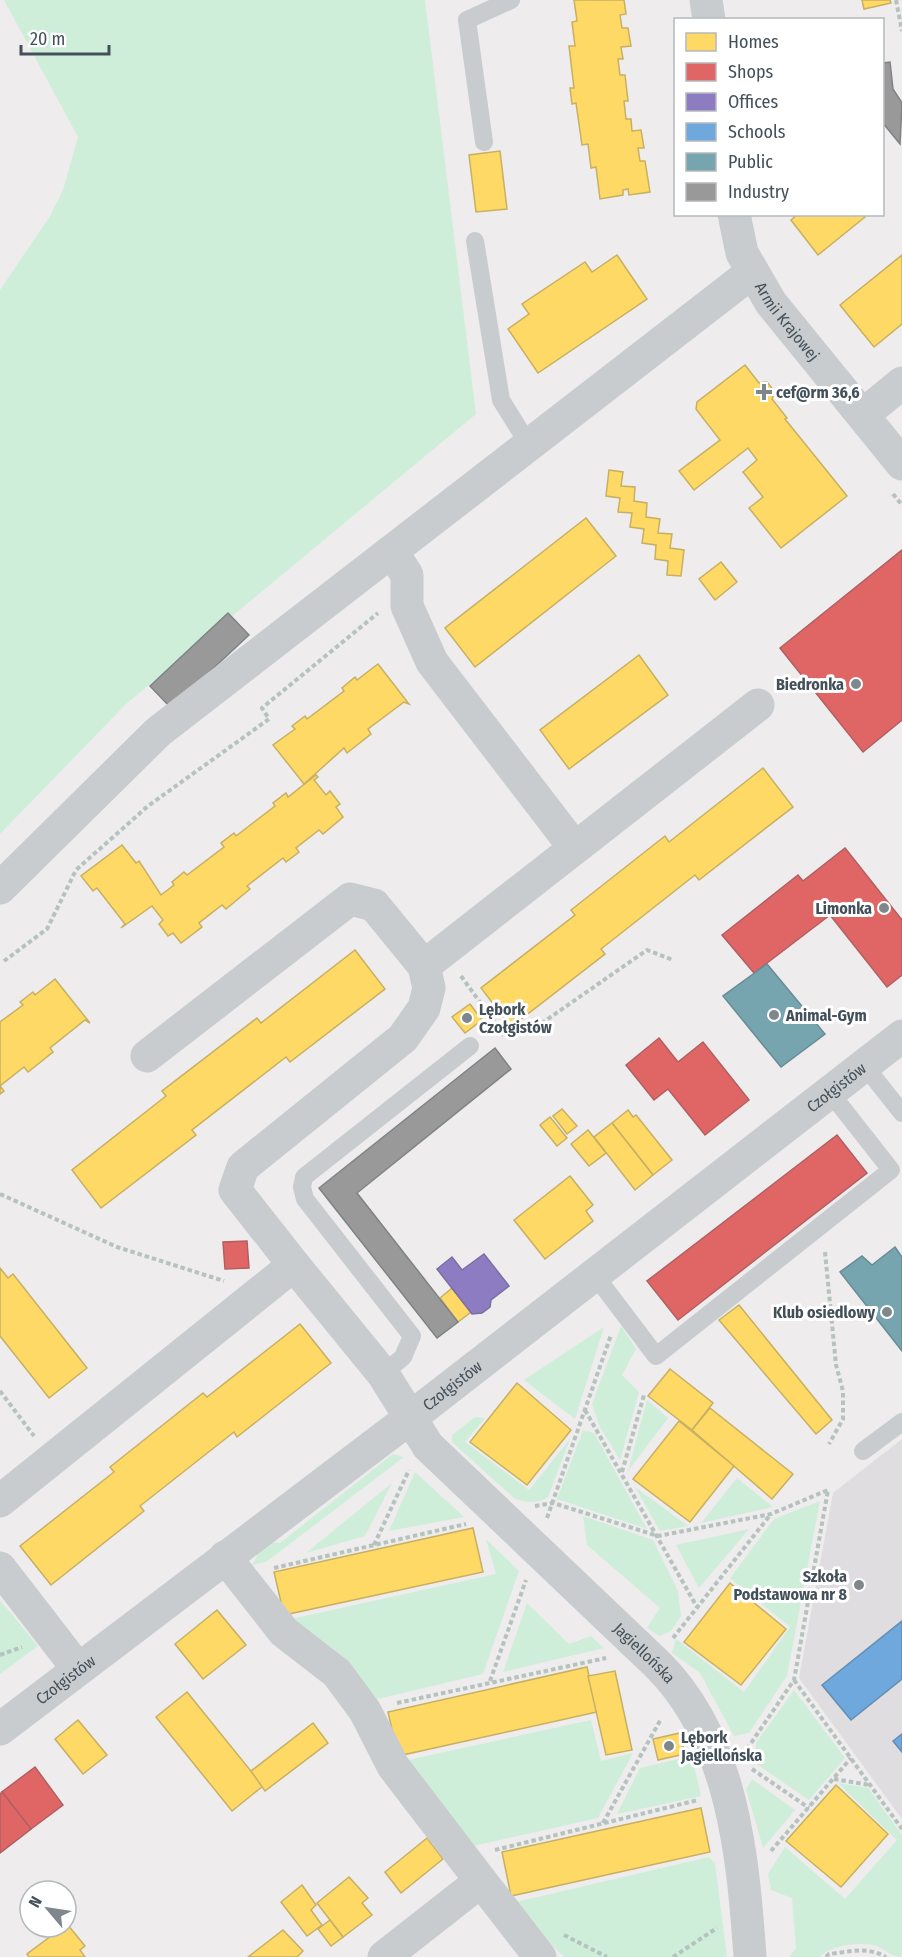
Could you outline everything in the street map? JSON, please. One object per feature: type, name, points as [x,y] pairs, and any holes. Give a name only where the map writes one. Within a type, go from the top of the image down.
[{"type":"street","points":[[706,0],[709,18]]},
{"type":"street","name":"Armii Krajowej","points":[[734,216],[742,253],[771,303],[902,464]]},
{"type":"street","points":[[0,888],[158,732],[752,273]]},
{"type":"street","points":[[863,415],[902,383]]},
{"type":"street","points":[[392,552],[407,575],[407,606],[432,662],[574,847]]},
{"type":"street","points":[[147,1056],[350,899],[374,905],[433,958],[758,705]]},
{"type":"street","name":"Jagiellońska","points":[[433,958],[424,1008],[403,1038],[243,1167],[236,1190],[382,1374],[428,1446],[658,1665],[689,1702],[704,1729],[727,1791],[743,1874],[750,1957]]},
{"type":"street","name":"Czołgistów","points":[[0,1729],[410,1418],[902,1036]]},
{"type":"street","points":[[0,1502],[294,1265]]},
{"type":"street","points":[[225,1557],[284,1632],[336,1673],[365,1711],[393,1766],[540,1957]]},
{"type":"street","points":[[0,1568],[78,1669]]},
{"type":"street","points":[[384,1957],[472,1869]]},
{"type":"lane","points":[[484,142],[467,20],[511,0]]},
{"type":"lane","points":[[476,242],[501,400],[529,445]]},
{"type":"lane","points":[[382,1374],[404,1357],[412,1336],[305,1199],[302,1187],[304,1177],[471,1046]]},
{"type":"lane","points":[[864,1065],[902,1113]]},
{"type":"lane","points":[[594,1274],[656,1356],[896,1177],[829,1091]]},
{"type":"lane","points":[[863,1451],[902,1422]]},
{"type":"path","points":[[896,0],[902,31]]},
{"type":"path","points":[[4,961],[47,930],[76,870],[148,806],[269,719],[262,708],[406,590]]},
{"type":"path","points":[[433,958],[503,1034],[532,1030],[647,950],[673,960]]},
{"type":"path","points":[[0,1194],[117,1247],[222,1282],[236,1272],[248,1270],[264,1290]]},
{"type":"path","points":[[824,1245],[836,1365],[843,1391],[843,1419],[829,1444]]},
{"type":"path","points":[[544,1524],[612,1334]]},
{"type":"path","points":[[0,1391],[53,1461]]},
{"type":"path","points":[[621,1473],[644,1395]]},
{"type":"path","points":[[585,1410],[698,1607]]},
{"type":"path","points":[[374,1545],[412,1464]]},
{"type":"path","points":[[533,1506],[553,1503],[658,1536],[771,1514],[828,1490],[794,1680],[746,1750]]},
{"type":"path","points":[[670,1642],[771,1514]]},
{"type":"path","points":[[269,1569],[470,1523]]},
{"type":"path","points":[[490,1681],[527,1578]]},
{"type":"path","points":[[0,1655],[30,1644]]},
{"type":"path","points":[[365,1711],[490,1681],[614,1657]]},
{"type":"path","points":[[794,1680],[902,1829]]},
{"type":"path","points":[[603,1824],[666,1711]]},
{"type":"path","points":[[764,1859],[851,1758]]},
{"type":"path","points":[[747,1766],[809,1808]]},
{"type":"path","points":[[833,1779],[870,1785]]},
{"type":"path","points":[[472,1869],[603,1824],[700,1800]]},
{"type":"path","points":[[673,1957],[722,1924]]},
{"type":"path","points":[[826,1957],[829,1954],[859,1950],[874,1951],[886,1957]]},
{"type":"shaded area","name":"Szkoła Podstawowa nr 8","points":[[902,1439],[902,1819],[799,1678],[833,1493]]},
{"type":"green space","points":[[4,0],[425,0],[476,414],[126,704],[0,834],[0,290],[50,216],[63,190],[78,137]]},
{"type":"green space","points":[[621,1326],[636,1349],[622,1375],[639,1392],[620,1460],[600,1427],[592,1404]]},
{"type":"green space","points":[[604,1327],[575,1419],[524,1380]]},
{"type":"green space","points":[[647,1400],[668,1418],[628,1471]]},
{"type":"green space","points":[[475,1417],[485,1418],[465,1442],[529,1490],[570,1439],[548,1497],[531,1502],[514,1498],[452,1442],[452,1435]]},
{"type":"green space","points":[[583,1430],[594,1433],[647,1529],[557,1499]]},
{"type":"green space","points":[[393,1454],[404,1457],[266,1562],[252,1565],[260,1550],[272,1542],[280,1543]]},
{"type":"green space","points":[[415,1472],[464,1517],[389,1531]]},
{"type":"green space","points":[[737,1478],[773,1507],[701,1523]]},
{"type":"green space","points":[[392,1483],[365,1536],[306,1553]]},
{"type":"green space","points":[[635,1487],[688,1526],[660,1531]]},
{"type":"green space","points":[[820,1501],[787,1676],[749,1733],[734,1736],[700,1673],[672,1653],[676,1639],[744,1692],[790,1627],[730,1578],[774,1519]]},
{"type":"green space","points":[[583,1516],[653,1540],[678,1591],[681,1616],[671,1631],[659,1636],[647,1628],[660,1608],[587,1545]]},
{"type":"green space","points":[[749,1529],[699,1588],[676,1545]]},
{"type":"green space","points":[[486,1539],[519,1571],[483,1674],[369,1701],[291,1619],[496,1574]]},
{"type":"green space","points":[[0,1600],[38,1646],[0,1674]]},
{"type":"green space","points":[[527,1603],[569,1644],[591,1636],[604,1648],[503,1672]]},
{"type":"green space","points":[[794,1690],[845,1758],[809,1800],[755,1763],[756,1743]]},
{"type":"green space","points":[[591,1720],[601,1761],[633,1753],[598,1818],[469,1847],[403,1761]]},
{"type":"green space","points":[[692,1756],[701,1796],[617,1814],[640,1768]]},
{"type":"green space","points":[[752,1779],[795,1810],[763,1848],[746,1789]]},
{"type":"green space","points":[[838,1783],[868,1788],[902,1835],[902,1957],[877,1946],[859,1944],[837,1948],[819,1957],[789,1957],[796,1948],[792,1898],[771,1890],[768,1874],[785,1847],[845,1899],[897,1840]]},
{"type":"green space","points":[[709,1857],[715,1863],[727,1957],[564,1957],[532,1926],[516,1902]]},
{"type":"building: Homes","points":[[574,0],[624,0],[626,14],[620,15],[622,28],[628,28],[631,46],[621,47],[623,59],[618,59],[620,75],[625,75],[628,101],[624,101],[626,119],[631,119],[632,131],[641,130],[644,148],[638,148],[640,161],[645,161],[650,192],[629,195],[628,189],[623,190],[623,195],[600,199],[596,167],[591,168],[588,144],[582,145],[576,103],[572,104],[570,88],[574,88],[569,46],[575,46],[572,22],[577,21]]},
{"type":"building: Homes","points":[[862,0],[890,0],[891,3],[864,9]]},
{"type":"building: Homes","points":[[500,151],[507,209],[476,212],[469,155]]},
{"type":"building: Homes","points":[[796,216],[865,217],[818,255],[791,220]]},
{"type":"building: Homes","points":[[617,255],[647,299],[538,373],[508,329],[529,314],[522,304],[585,262],[592,272]]},
{"type":"building: Homes","points":[[902,255],[902,324],[874,347],[840,305]]},
{"type":"building: Homes","points":[[745,365],[759,383],[767,382],[775,392],[772,399],[787,418],[785,419],[847,496],[781,548],[749,508],[763,497],[743,472],[757,460],[748,448],[694,490],[679,471],[720,440],[696,409],[697,402]]},
{"type":"building: Homes","points":[[609,470],[623,472],[621,486],[635,487],[634,501],[647,503],[646,517],[660,519],[658,533],[672,534],[670,548],[684,550],[681,576],[667,575],[668,561],[655,559],[656,545],[642,543],[644,529],[630,527],[632,513],[618,512],[620,498],[606,496]]},
{"type":"building: Homes","points":[[586,518],[616,556],[475,667],[445,628]]},
{"type":"building: Homes","points":[[721,562],[737,582],[715,600],[699,579]]},
{"type":"building: Homes","points":[[639,655],[668,695],[569,769],[540,730]]},
{"type":"building: Homes","points":[[378,664],[409,704],[404,702],[368,729],[371,734],[347,753],[344,748],[304,784],[273,745],[295,729],[292,726],[305,716],[307,719],[344,691],[342,688],[355,677],[357,680]]},
{"type":"building: Homes","points":[[763,768],[793,807],[699,880],[695,875],[601,949],[605,954],[511,1027],[481,988],[575,915],[571,910],[665,836],[669,842]]},
{"type":"building: Homes","points":[[316,775],[318,777],[314,780],[326,795],[330,791],[340,804],[336,807],[343,817],[323,834],[319,830],[296,848],[299,852],[286,862],[283,858],[247,886],[250,889],[226,909],[222,905],[199,923],[202,927],[181,943],[173,933],[168,936],[159,924],[163,920],[152,906],[121,928],[125,924],[97,888],[93,891],[81,876],[122,845],[136,863],[139,861],[161,895],[174,885],[172,882],[184,872],[187,875],[224,847],[221,843],[234,833],[236,836],[275,806],[273,803],[286,793],[288,797]]},
{"type":"building: Homes","points":[[355,950],[385,989],[290,1062],[286,1057],[192,1130],[196,1135],[101,1208],[72,1170],[166,1096],[162,1091],[257,1018],[261,1023]]},
{"type":"building: Homes","points":[[55,979],[90,1023],[85,1020],[50,1048],[53,1052],[28,1072],[24,1067],[0,1086],[0,1022],[23,1005],[20,1002],[33,992],[35,995]]},
{"type":"building: Homes","name":"Lębork Czołgistów","points":[[470,1004],[482,1020],[465,1033],[452,1017]]},
{"type":"building: Homes","points":[[562,1109],[577,1126],[567,1134],[553,1116]]},
{"type":"building: Homes","points":[[628,1110],[633,1117],[636,1115],[672,1160],[653,1175],[612,1123]]},
{"type":"building: Homes","points":[[550,1117],[567,1138],[557,1146],[540,1125]]},
{"type":"building: Homes","points":[[612,1123],[653,1175],[635,1190],[594,1137]]},
{"type":"building: Homes","points":[[588,1130],[606,1153],[589,1166],[571,1144]]},
{"type":"building: Homes","points":[[570,1176],[593,1205],[586,1211],[593,1221],[545,1259],[514,1220]]},
{"type":"building: Homes","points":[[0,1268],[8,1278],[13,1274],[87,1368],[49,1398],[0,1336]]},
{"type":"building: Homes","points":[[452,1288],[471,1312],[458,1322],[440,1298]]},
{"type":"building: Homes","points":[[739,1305],[832,1420],[816,1434],[719,1320]]},
{"type":"building: Homes","points":[[300,1324],[331,1363],[237,1437],[234,1432],[140,1506],[144,1511],[51,1585],[20,1546],[114,1472],[110,1467],[203,1393],[207,1397]]},
{"type":"building: Homes","points":[[670,1369],[713,1403],[692,1430],[648,1396]]},
{"type":"building: Homes","points":[[517,1383],[571,1430],[527,1485],[470,1442]]},
{"type":"building: Homes","points":[[710,1408],[793,1474],[772,1499],[692,1430]]},
{"type":"building: Homes","points":[[679,1421],[734,1466],[690,1522],[633,1479]]},
{"type":"building: Homes","points":[[473,1528],[483,1572],[284,1615],[274,1572]]},
{"type":"building: Homes","points":[[730,1583],[786,1629],[741,1685],[684,1642]]},
{"type":"building: Homes","points":[[217,1610],[246,1645],[203,1679],[175,1644]]},
{"type":"building: Homes","points":[[587,1667],[597,1712],[398,1756],[388,1712]]},
{"type":"building: Homes","points":[[615,1671],[632,1750],[606,1755],[588,1676]]},
{"type":"building: Homes","points":[[187,1692],[263,1786],[232,1811],[156,1717]]},
{"type":"building: Homes","points":[[78,1720],[107,1755],[83,1774],[55,1739]]},
{"type":"building: Homes","points":[[313,1723],[328,1743],[265,1791],[251,1771]]},
{"type":"building: Homes","name":"Lębork Jagiellońska","points":[[680,1733],[685,1754],[658,1760],[653,1739]]},
{"type":"building: Homes","points":[[836,1785],[888,1834],[841,1887],[786,1841]]},
{"type":"building: Homes","points":[[701,1808],[710,1852],[511,1896],[502,1852]]},
{"type":"building: Homes","points":[[427,1838],[443,1859],[401,1893],[385,1872]]},
{"type":"building: Homes","points":[[349,1877],[368,1898],[362,1903],[372,1915],[343,1937],[317,1903]]},
{"type":"building: Homes","points":[[302,1885],[316,1905],[311,1910],[322,1925],[307,1936],[281,1902]]},
{"type":"building: Homes","points":[[330,1920],[343,1937],[331,1946],[318,1929]]},
{"type":"building: Homes","points":[[283,1930],[303,1951],[297,1957],[248,1957]]},
{"type":"building: Homes","points":[[78,1937],[85,1946],[80,1950],[85,1957],[29,1957],[27,1954],[47,1939]]},
{"type":"building: Shops","name":"Biedronka","points":[[902,550],[902,720],[863,752],[780,648]]},
{"type":"building: Shops","points":[[845,848],[902,920],[902,975],[887,987],[830,915],[754,973],[722,935],[798,875],[803,881]]},
{"type":"building: Shops","points":[[659,1038],[678,1062],[703,1042],[749,1100],[705,1135],[668,1089],[654,1100],[626,1065]]},
{"type":"building: Shops","points":[[837,1135],[867,1173],[678,1320],[647,1281]]},
{"type":"building: Shops","points":[[247,1241],[249,1268],[225,1269],[223,1242]]},
{"type":"building: Shops","points":[[35,1767],[63,1805],[31,1829],[2,1792]]},
{"type":"building: Shops","points":[[2,1792],[31,1829],[0,1853],[0,1794]]},
{"type":"building: Offices","points":[[484,1254],[509,1286],[491,1300],[490,1307],[482,1313],[472,1314],[437,1269],[452,1257],[462,1270]]},
{"type":"building: Schools","points":[[902,1621],[902,1679],[851,1720],[822,1685]]},
{"type":"building: Schools","points":[[902,1734],[902,1752],[893,1741]]},
{"type":"building: Public","name":"Animal-Gym","points":[[767,964],[825,1034],[781,1067],[723,996]]},
{"type":"building: Public","name":"Klub osiedlowy","points":[[895,1247],[902,1257],[902,1351],[840,1272],[862,1256],[872,1265]]},
{"type":"building: Industry","points":[[890,62],[893,89],[902,103],[900,144],[884,124],[884,63]]},
{"type":"building: Industry","points":[[228,613],[249,635],[171,708],[150,686]]},
{"type":"building: Industry","points":[[495,1048],[511,1069],[357,1193],[458,1322],[437,1338],[319,1188]]},
{"type":"place","name":"cef@rm 36,6","points":[[764,392]]},
{"type":"place","name":"Biedronka","points":[[856,684]]},
{"type":"place","name":"Limonka","points":[[884,908]]},
{"type":"place","name":"Animal-Gym","points":[[774,1015]]},
{"type":"place","name":"Lębork Czołgistów","points":[[467,1018]]},
{"type":"place","name":"Klub osiedlowy","points":[[887,1312]]},
{"type":"place","name":"Szkoła Podstawowa nr 8","points":[[859,1585]]},
{"type":"place","name":"Lębork Jagiellońska","points":[[669,1746]]}]
